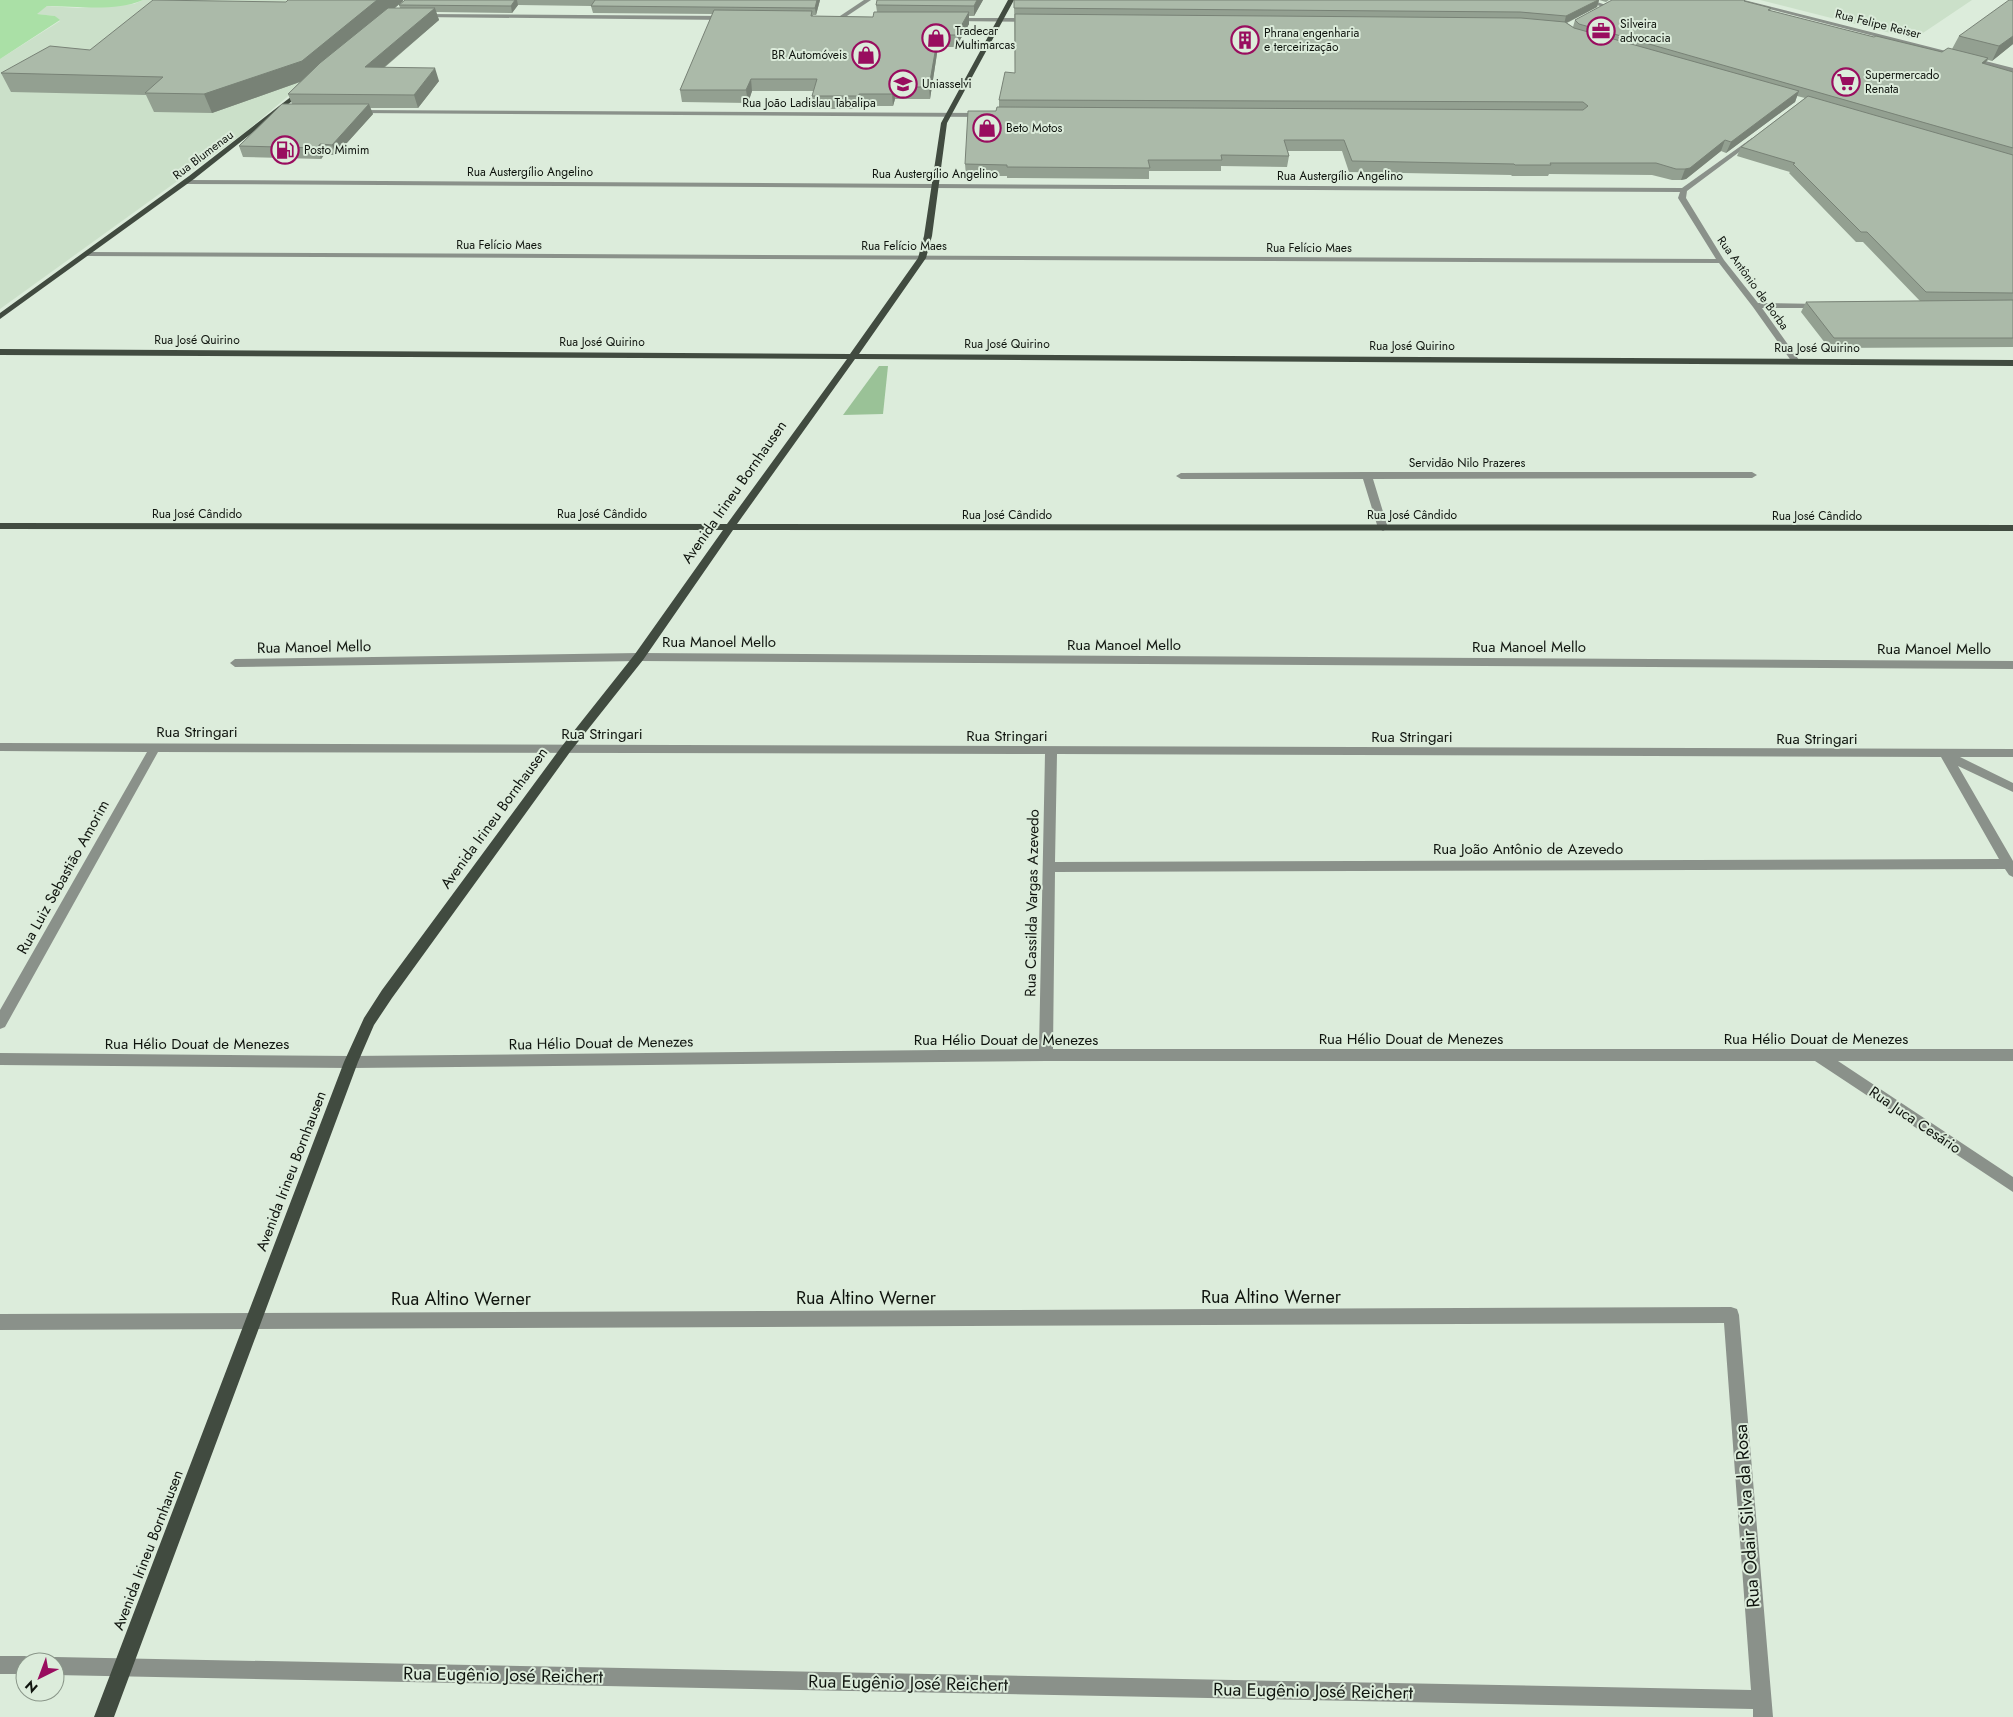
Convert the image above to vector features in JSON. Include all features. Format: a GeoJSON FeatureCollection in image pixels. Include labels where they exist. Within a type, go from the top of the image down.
{"type":"FeatureCollection","features":[{"type":"Feature","properties":{"kind":"main road","name":"Avenida Irineu Bornhausen"},"geometry":{"type":"LineString","coordinates":[[104,1717],[351,1062],[369,1022],[387,994],[566,749],[639,657],[730,527],[909,279],[922,258],[928,236],[941,134],[948,115],[1011,0]]}},
{"type":"Feature","properties":{"kind":"main road","name":"Rua Blumenau"},"geometry":{"type":"LineString","coordinates":[[0,317],[186,182],[307,86]]}},
{"type":"Feature","properties":{"kind":"main road","name":"Rua José Quirino"},"geometry":{"type":"LineString","coordinates":[[0,352],[1795,360],[2013,363]]}},
{"type":"Feature","properties":{"kind":"main road","name":"Rua José Cândido"},"geometry":{"type":"LineString","coordinates":[[0,526],[2013,528]]}},
{"type":"Feature","properties":{"kind":"street"},"geometry":{"type":"LineString","coordinates":[[839,19],[868,0]]}},
{"type":"Feature","properties":{"kind":"street"},"geometry":{"type":"LineString","coordinates":[[1585,0],[1609,4],[1599,10]]}},
{"type":"Feature","properties":{"kind":"street","name":"Rua Felipe Reiser"},"geometry":{"type":"LineString","coordinates":[[1737,0],[2013,70]]}},
{"type":"Feature","properties":{"kind":"street"},"geometry":{"type":"LineString","coordinates":[[411,16],[739,18]]}},
{"type":"Feature","properties":{"kind":"street"},"geometry":{"type":"LineString","coordinates":[[829,19],[848,19]]}},
{"type":"Feature","properties":{"kind":"street"},"geometry":{"type":"LineString","coordinates":[[942,20],[1039,20]]}},
{"type":"Feature","properties":{"kind":"street"},"geometry":{"type":"LineString","coordinates":[[277,111],[287,111]]}},
{"type":"Feature","properties":{"kind":"street","name":"Rua João Ladislau Tabalipa"},"geometry":{"type":"LineString","coordinates":[[346,112],[987,115]]}},
{"type":"Feature","properties":{"kind":"street"},"geometry":{"type":"LineString","coordinates":[[1684,190],[1755,138]]}},
{"type":"Feature","properties":{"kind":"street","name":"Rua Austergílio Angelino"},"geometry":{"type":"LineString","coordinates":[[186,182],[1684,190]]}},
{"type":"Feature","properties":{"kind":"street","name":"Rua Antônio de Borba"},"geometry":{"type":"LineString","coordinates":[[1684,190],[1682,198],[1721,261],[1756,305],[1795,360]]}},
{"type":"Feature","properties":{"kind":"street","name":"Rua Felício Maes"},"geometry":{"type":"LineString","coordinates":[[87,254],[1721,261]]}},
{"type":"Feature","properties":{"kind":"street"},"geometry":{"type":"LineString","coordinates":[[1756,305],[1825,306]]}},
{"type":"Feature","properties":{"kind":"street"},"geometry":{"type":"LineString","coordinates":[[1367,475],[1384,528]]}},
{"type":"Feature","properties":{"kind":"street","name":"Servidão Nilo Prazeres"},"geometry":{"type":"LineString","coordinates":[[1181,476],[1752,475]]}},
{"type":"Feature","properties":{"kind":"street","name":"Rua Manoel Mello"},"geometry":{"type":"LineString","coordinates":[[235,663],[639,657],[2013,665]]}},
{"type":"Feature","properties":{"kind":"street","name":"Rua Stringari"},"geometry":{"type":"LineString","coordinates":[[0,746],[2013,753]]}},
{"type":"Feature","properties":{"kind":"street","name":"Rua Luiz Sebastião Amorim"},"geometry":{"type":"LineString","coordinates":[[0,1022],[155,747]]}},
{"type":"Feature","properties":{"kind":"street","name":"Rua Cassilda Vargas Azevedo"},"geometry":{"type":"LineString","coordinates":[[1046,1055],[1051,751]]}},
{"type":"Feature","properties":{"kind":"street"},"geometry":{"type":"LineString","coordinates":[[1945,754],[2013,788]]}},
{"type":"Feature","properties":{"kind":"street"},"geometry":{"type":"LineString","coordinates":[[1945,754],[2011,868]]}},
{"type":"Feature","properties":{"kind":"street","name":"Rua João Antônio de Azevedo"},"geometry":{"type":"LineString","coordinates":[[1049,867],[2011,868]]}},
{"type":"Feature","properties":{"kind":"street","name":"Rua Hélio Douat de Menezes"},"geometry":{"type":"LineString","coordinates":[[0,1059],[351,1062],[1046,1055],[2013,1055]]}},
{"type":"Feature","properties":{"kind":"street","name":"Rua Juca Cesário"},"geometry":{"type":"LineString","coordinates":[[1817,1055],[2013,1185]]}},
{"type":"Feature","properties":{"kind":"street","name":"Rua Altino Werner"},"geometry":{"type":"LineString","coordinates":[[0,1322],[1731,1315]]}},
{"type":"Feature","properties":{"kind":"street","name":"Rua Odair Silva da Rosa"},"geometry":{"type":"LineString","coordinates":[[1731,1315],[1762,1708]]}},
{"type":"Feature","properties":{"kind":"street"},"geometry":{"type":"LineString","coordinates":[[0,1665],[15,1666]]}},
{"type":"Feature","properties":{"kind":"street","name":"Rua Eugênio José Reichert"},"geometry":{"type":"LineString","coordinates":[[65,1666],[1762,1708]]}},
{"type":"Feature","properties":{"kind":"shaded area"},"geometry":{"type":"Polygon","coordinates":[[[0,0],[143,0],[132,4],[108,7],[47,6],[37,14],[55,16],[60,20],[0,59],[0,0]]]}},
{"type":"Feature","properties":{"kind":"shaded area"},"geometry":{"type":"Polygon","coordinates":[[[143,0],[403,0],[244,133],[0,309],[0,59],[60,21],[55,16],[36,14],[47,6],[78,8],[134,4],[143,0]]]}},
{"type":"Feature","properties":{"kind":"shaded area"},"geometry":{"type":"Polygon","coordinates":[[[1760,0],[1972,0],[1914,39],[1760,0]]]}},
{"type":"Feature","properties":{"kind":"shaded area"},"geometry":{"type":"Polygon","coordinates":[[[879,366],[888,366],[883,414],[843,415],[879,366]]]}},
{"type":"Feature","properties":{"kind":"building"},"geometry":{"type":"Polygon","coordinates":[[[153,0],[286,2],[288,0],[377,0],[302,61],[204,94],[145,93],[163,77],[1,73],[50,46],[90,50],[153,0]]]}},
{"type":"Feature","properties":{"kind":"building"},"geometry":{"type":"Polygon","coordinates":[[[405,0],[515,0],[511,6],[399,5],[405,0]]]}},
{"type":"Feature","properties":{"kind":"building"},"geometry":{"type":"Polygon","coordinates":[[[595,0],[817,0],[815,8],[591,6],[595,0]]]}},
{"type":"Feature","properties":{"kind":"building"},"geometry":{"type":"Polygon","coordinates":[[[877,0],[977,0],[974,6],[876,5],[877,0]]]}},
{"type":"Feature","properties":{"kind":"building"},"geometry":{"type":"Polygon","coordinates":[[[1014,0],[1598,0],[1566,16],[1520,12],[1014,8],[1014,0]]]}},
{"type":"Feature","properties":{"kind":"building"},"geometry":{"type":"Polygon","coordinates":[[[1612,0],[1745,0],[1771,8],[1768,10],[1874,37],[1942,52],[1948,48],[1988,58],[1982,63],[2013,72],[2013,148],[1579,24],[1575,20],[1612,0]]]}},
{"type":"Feature","properties":{"kind":"building"},"geometry":{"type":"Polygon","coordinates":[[[2009,0],[2013,0],[2013,36],[1999,46],[1959,36],[2009,0]]]}},
{"type":"Feature","properties":{"kind":"building"},"geometry":{"type":"Polygon","coordinates":[[[388,8],[435,8],[365,67],[435,68],[414,95],[288,94],[320,63],[388,8]]]}},
{"type":"Feature","properties":{"kind":"building"},"geometry":{"type":"Polygon","coordinates":[[[714,10],[812,11],[811,16],[873,17],[874,12],[969,12],[956,35],[938,35],[929,87],[894,87],[892,94],[812,96],[817,79],[751,79],[746,90],[680,90],[714,10]]]}},
{"type":"Feature","properties":{"kind":"building"},"geometry":{"type":"Polygon","coordinates":[[[1015,14],[1521,18],[1565,22],[1574,28],[1799,91],[1731,142],[1725,140],[1690,168],[1685,169],[1676,169],[1656,163],[1550,163],[1551,165],[1515,165],[1352,161],[1344,140],[1284,140],[1289,156],[1221,155],[1222,160],[1148,160],[1150,168],[1007,167],[1007,165],[965,164],[968,111],[996,111],[997,107],[1583,110],[1588,106],[1583,102],[999,100],[1005,72],[1015,73],[1015,14]]]}},
{"type":"Feature","properties":{"kind":"building"},"geometry":{"type":"Polygon","coordinates":[[[1808,96],[2013,155],[2013,293],[1926,292],[1867,232],[1861,232],[1793,164],[1795,163],[1741,147],[1808,96]]]}},
{"type":"Feature","properties":{"kind":"building"},"geometry":{"type":"Polygon","coordinates":[[[282,104],[369,104],[332,145],[320,144],[317,148],[239,146],[282,104]]]}},
{"type":"Feature","properties":{"kind":"building"},"geometry":{"type":"Polygon","coordinates":[[[2013,300],[2013,338],[1834,338],[1806,302],[2013,300]]]}},
{"type":"Feature","properties":{"kind":"place","name":"Silveira advocacia"},"geometry":{"type":"Point","coordinates":[1601,31]}},
{"type":"Feature","properties":{"kind":"place","name":"Tradecar Multimarcas"},"geometry":{"type":"Point","coordinates":[936,38]}},
{"type":"Feature","properties":{"kind":"place","name":"Phrana engenharia e terceirização"},"geometry":{"type":"Point","coordinates":[1245,40]}},
{"type":"Feature","properties":{"kind":"place","name":"BR Automóveis"},"geometry":{"type":"Point","coordinates":[866,55]}},
{"type":"Feature","properties":{"kind":"place","name":"Supermercado Renata"},"geometry":{"type":"Point","coordinates":[1846,82]}},
{"type":"Feature","properties":{"kind":"place","name":"Uniasselvi"},"geometry":{"type":"Point","coordinates":[903,84]}},
{"type":"Feature","properties":{"kind":"place","name":"Beto Motos"},"geometry":{"type":"Point","coordinates":[987,128]}},
{"type":"Feature","properties":{"kind":"place","name":"Posto Mimim"},"geometry":{"type":"Point","coordinates":[285,150]}}]}
